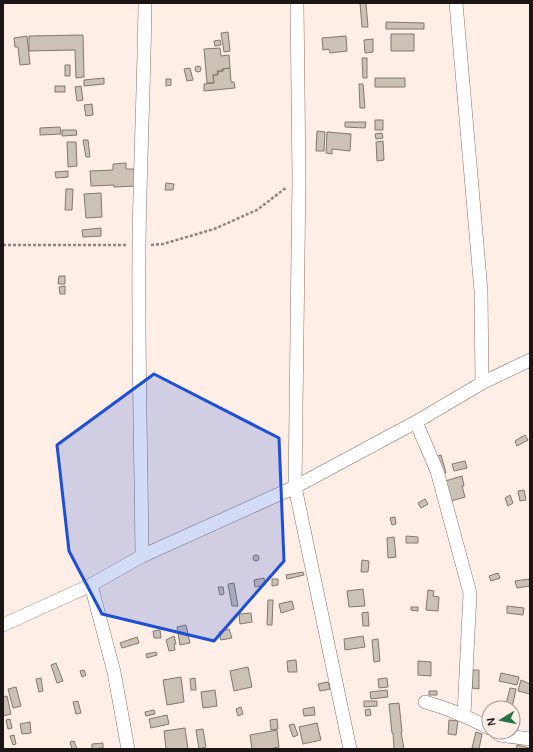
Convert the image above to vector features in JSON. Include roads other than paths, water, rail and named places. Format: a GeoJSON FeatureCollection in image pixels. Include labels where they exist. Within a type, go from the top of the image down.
{"type":"FeatureCollection","features":[{"type":"Feature","properties":{"kind":"street"},"geometry":{"type":"LineString","coordinates":[[142,556],[139,245],[145,3]]}},
{"type":"Feature","properties":{"kind":"street"},"geometry":{"type":"LineString","coordinates":[[297,3],[298,178],[295,487],[350,749]]}},
{"type":"Feature","properties":{"kind":"street"},"geometry":{"type":"LineString","coordinates":[[456,3],[481,291],[482,383]]}},
{"type":"Feature","properties":{"kind":"street"},"geometry":{"type":"LineString","coordinates":[[3,625],[91,586],[142,556],[295,487],[416,422],[482,383],[530,360]]}},
{"type":"Feature","properties":{"kind":"street"},"geometry":{"type":"LineString","coordinates":[[416,422],[437,471],[470,593],[464,715]]}},
{"type":"Feature","properties":{"kind":"street"},"geometry":{"type":"LineString","coordinates":[[91,586],[114,672],[128,749]]}},
{"type":"Feature","properties":{"kind":"street"},"geometry":{"type":"LineString","coordinates":[[425,702],[446,707],[481,724]]}}]}
